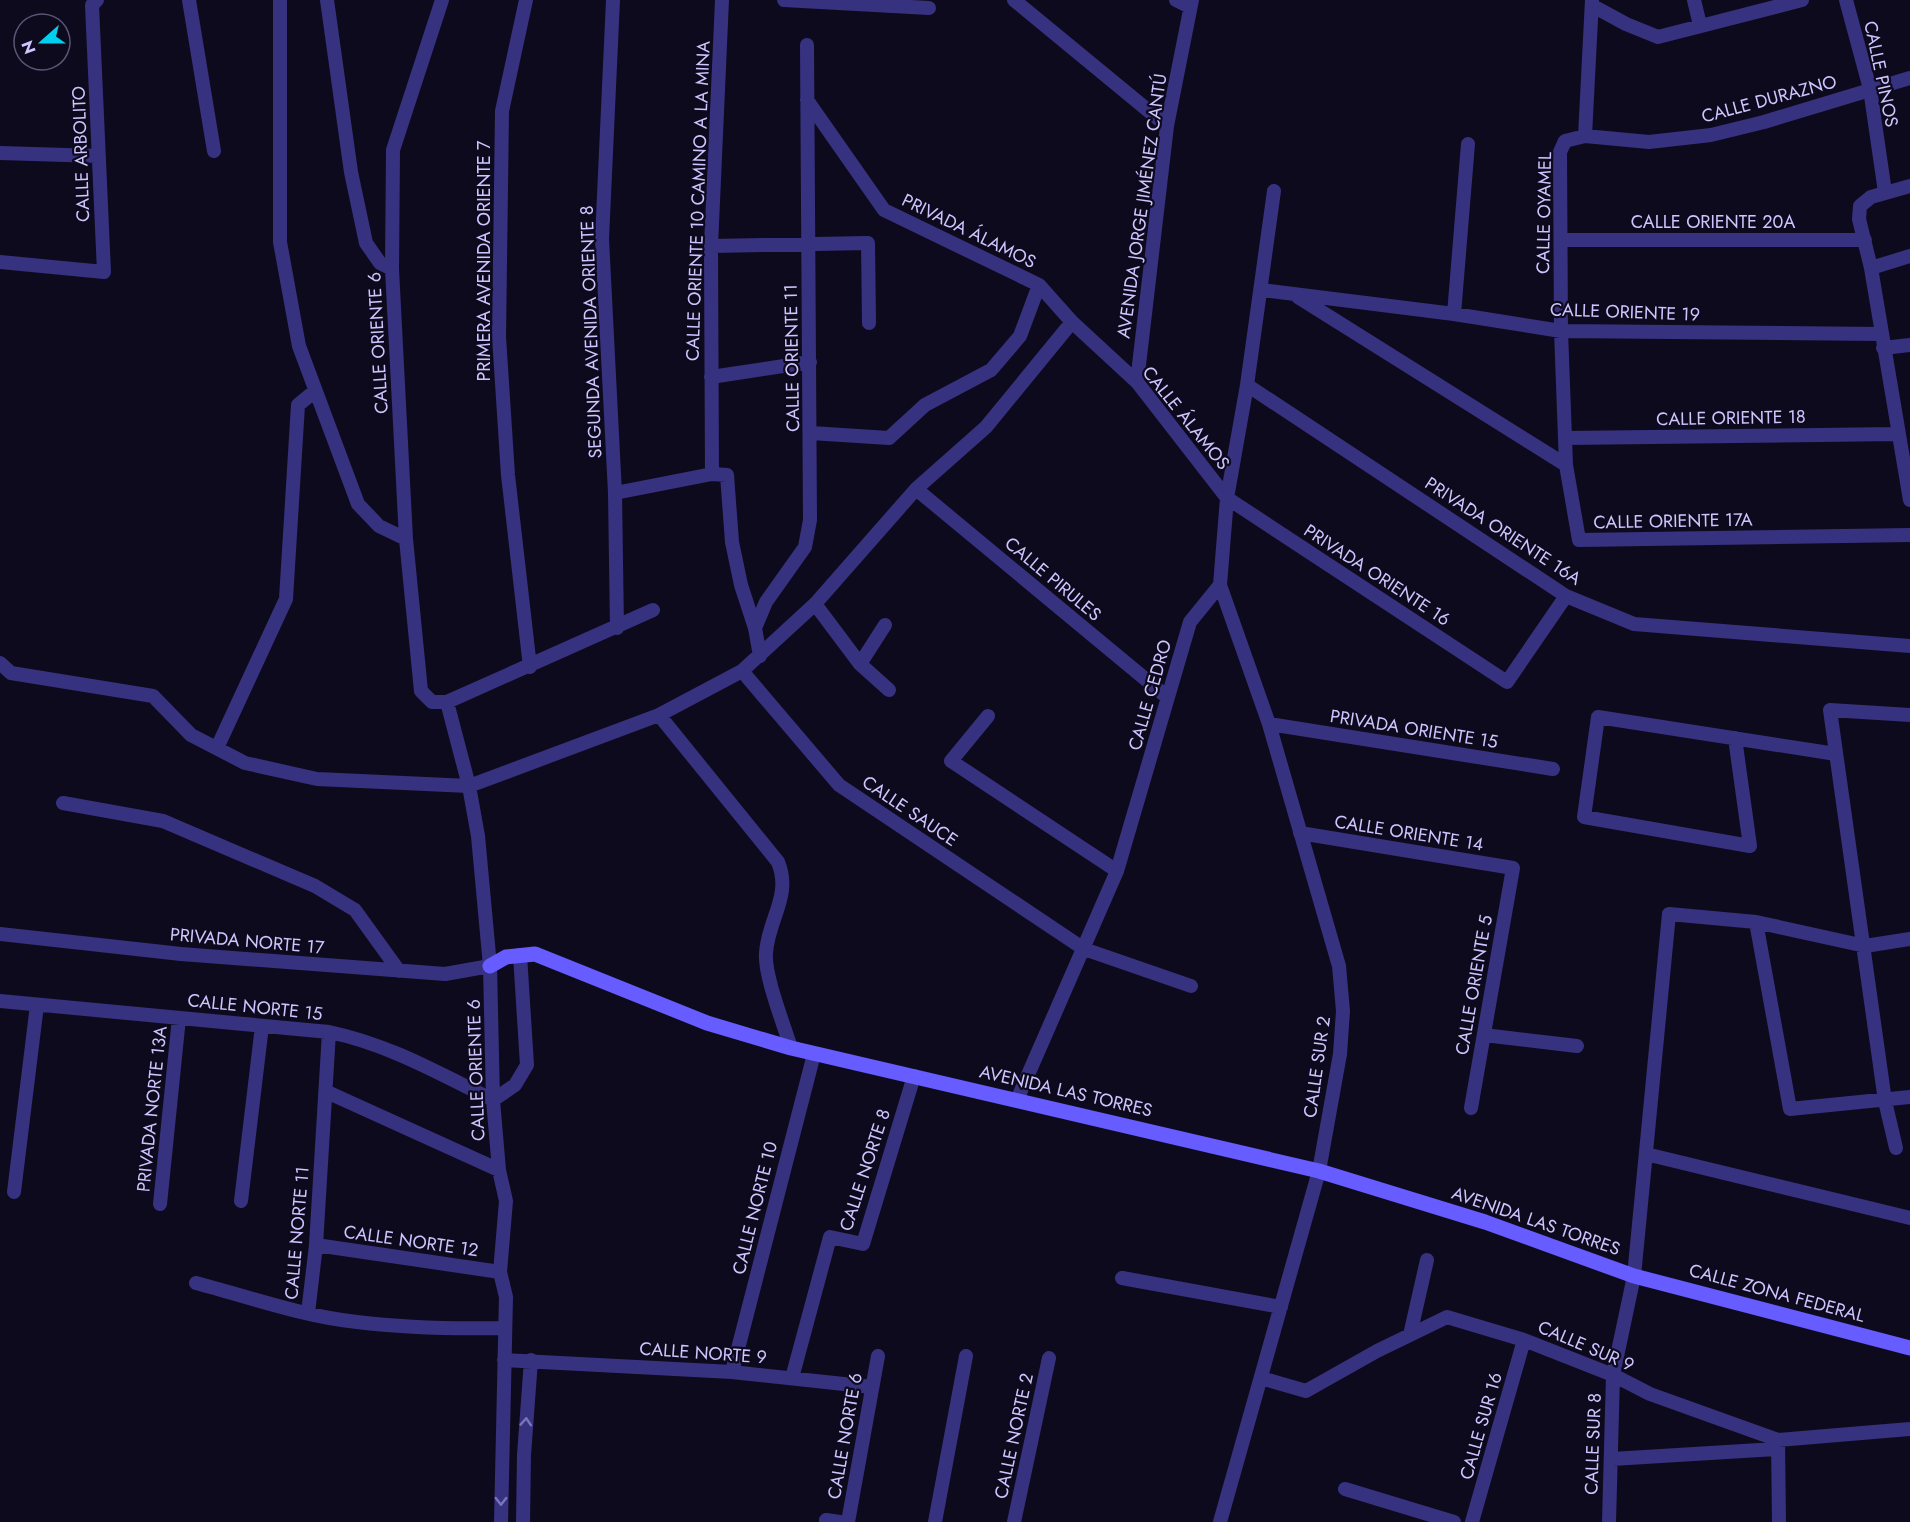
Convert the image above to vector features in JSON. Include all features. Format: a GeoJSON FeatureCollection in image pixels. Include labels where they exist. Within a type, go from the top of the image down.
{"type":"FeatureCollection","features":[{"type":"Feature","properties":{"kind":"main road","name":"AVENIDA LAS TORRES"},"geometry":{"type":"LineString","coordinates":[[490,966],[506,957],[535,954],[708,1023],[791,1048],[1319,1171],[1485,1222],[1634,1276]]}},
{"type":"Feature","properties":{"kind":"main road","name":"CALLE ZONA FEDERAL"},"geometry":{"type":"LineString","coordinates":[[1634,1276],[1910,1348]]}},
{"type":"Feature","properties":{"kind":"street","name":"CALLE ARBOLITO"},"geometry":{"type":"LineString","coordinates":[[0,262],[104,272],[92,5],[97,0]]}},
{"type":"Feature","properties":{"kind":"street"},"geometry":{"type":"LineString","coordinates":[[189,0],[214,151]]}},
{"type":"Feature","properties":{"kind":"street"},"geometry":{"type":"LineString","coordinates":[[280,0],[280,242],[299,346],[358,504],[379,526],[406,539]]}},
{"type":"Feature","properties":{"kind":"street"},"geometry":{"type":"LineString","coordinates":[[327,0],[351,171],[366,243],[380,263],[392,269]]}},
{"type":"Feature","properties":{"kind":"street","name":"CALLE ORIENTE 6"},"geometry":{"type":"LineString","coordinates":[[442,0],[393,150],[392,269],[406,539],[421,692],[432,702],[447,702],[469,786],[478,836],[490,966],[493,1100],[499,1170],[506,1201],[500,1272],[506,1297],[501,1522]]}},
{"type":"Feature","properties":{"kind":"street","name":"PRIMERA AVENIDA ORIENTE 7"},"geometry":{"type":"LineString","coordinates":[[526,0],[502,111],[499,337],[508,475],[530,667]]}},
{"type":"Feature","properties":{"kind":"street","name":"SEGUNDA AVENIDA ORIENTE 8"},"geometry":{"type":"LineString","coordinates":[[613,0],[602,239],[615,492],[617,628]]}},
{"type":"Feature","properties":{"kind":"street","name":"CALLE ORIENTE 10 CAMINO A LA MINA"},"geometry":{"type":"LineString","coordinates":[[712,474],[711,246],[722,0]]}},
{"type":"Feature","properties":{"kind":"street"},"geometry":{"type":"LineString","coordinates":[[784,0],[929,8]]}},
{"type":"Feature","properties":{"kind":"street"},"geometry":{"type":"LineString","coordinates":[[1014,0],[1167,126]]}},
{"type":"Feature","properties":{"kind":"street"},"geometry":{"type":"LineString","coordinates":[[1176,0],[1191,4]]}},
{"type":"Feature","properties":{"kind":"street"},"geometry":{"type":"LineString","coordinates":[[1694,0],[1700,25]]}},
{"type":"Feature","properties":{"kind":"street"},"geometry":{"type":"LineString","coordinates":[[1585,135],[1593,3],[1626,24],[1658,37],[1802,0]]}},
{"type":"Feature","properties":{"kind":"street","name":"CALLE PINOS"},"geometry":{"type":"LineString","coordinates":[[1845,0],[1870,89],[1885,192]]}},
{"type":"Feature","properties":{"kind":"street","name":"AVENIDA JORGE JIMÉNEZ CANTÚ"},"geometry":{"type":"LineString","coordinates":[[1137,382],[1167,126],[1191,4]]}},
{"type":"Feature","properties":{"kind":"street","name":"CALLE ORIENTE 11"},"geometry":{"type":"LineString","coordinates":[[755,628],[766,602],[805,547],[810,520],[807,45]]}},
{"type":"Feature","properties":{"kind":"street","name":"CALLE DURAZNO"},"geometry":{"type":"LineString","coordinates":[[1565,141],[1585,135],[1649,142],[1711,135],[1764,122],[1910,78]]}},
{"type":"Feature","properties":{"kind":"street","name":"PRIVADA ÁLAMOS"},"geometry":{"type":"LineString","coordinates":[[807,100],[884,210],[1039,285]]}},
{"type":"Feature","properties":{"kind":"street","name":"CALLE OYAMEL"},"geometry":{"type":"LineString","coordinates":[[1565,141],[1560,152],[1561,331],[1566,465]]}},
{"type":"Feature","properties":{"kind":"street"},"geometry":{"type":"LineString","coordinates":[[1454,314],[1468,144]]}},
{"type":"Feature","properties":{"kind":"street"},"geometry":{"type":"LineString","coordinates":[[0,153],[99,156]]}},
{"type":"Feature","properties":{"kind":"street"},"geometry":{"type":"LineString","coordinates":[[1910,186],[1871,197],[1860,206],[1859,219],[1871,268],[1898,434],[1906,451],[1910,500]]}},
{"type":"Feature","properties":{"kind":"street"},"geometry":{"type":"LineString","coordinates":[[1220,585],[1227,498],[1262,290],[1274,191]]}},
{"type":"Feature","properties":{"kind":"street","name":"CALLE ORIENTE 20A"},"geometry":{"type":"LineString","coordinates":[[1561,240],[1865,240]]}},
{"type":"Feature","properties":{"kind":"street"},"geometry":{"type":"LineString","coordinates":[[711,246],[868,243],[869,323]]}},
{"type":"Feature","properties":{"kind":"street"},"geometry":{"type":"LineString","coordinates":[[1871,268],[1910,256]]}},
{"type":"Feature","properties":{"kind":"street"},"geometry":{"type":"LineString","coordinates":[[811,433],[890,438],[925,405],[991,370],[1020,336],[1039,285]]}},
{"type":"Feature","properties":{"kind":"street","name":"CALLE ÁLAMOS"},"geometry":{"type":"LineString","coordinates":[[1039,285],[1072,322],[1137,382],[1227,498]]}},
{"type":"Feature","properties":{"kind":"street","name":"CALLE ORIENTE 19"},"geometry":{"type":"LineString","coordinates":[[1262,290],[1454,314],[1561,331],[1882,341],[1910,345]]}},
{"type":"Feature","properties":{"kind":"street"},"geometry":{"type":"LineString","coordinates":[[1296,295],[1566,465]]}},
{"type":"Feature","properties":{"kind":"street"},"geometry":{"type":"LineString","coordinates":[[0,663],[10,672],[153,696],[191,735],[245,763],[316,779],[469,786],[659,714],[742,671],[815,604],[916,489],[986,427],[1072,322]]}},
{"type":"Feature","properties":{"kind":"street"},"geometry":{"type":"LineString","coordinates":[[711,377],[810,362]]}},
{"type":"Feature","properties":{"kind":"street","name":"PRIVADA ORIENTE 16A"},"geometry":{"type":"LineString","coordinates":[[1247,385],[1566,596],[1634,624],[1910,646]]}},
{"type":"Feature","properties":{"kind":"street"},"geometry":{"type":"LineString","coordinates":[[217,748],[286,599],[298,405],[315,391]]}},
{"type":"Feature","properties":{"kind":"street","name":"CALLE ORIENTE 18"},"geometry":{"type":"LineString","coordinates":[[1564,438],[1898,434]]}},
{"type":"Feature","properties":{"kind":"street","name":"CALLE ORIENTE 17A"},"geometry":{"type":"LineString","coordinates":[[1566,465],[1579,540],[1910,535]]}},
{"type":"Feature","properties":{"kind":"street"},"geometry":{"type":"LineString","coordinates":[[615,492],[712,474],[727,475],[730,481],[732,542],[741,585],[755,628],[760,656]]}},
{"type":"Feature","properties":{"kind":"street","name":"CALLE PIRULES"},"geometry":{"type":"LineString","coordinates":[[916,489],[1167,697]]}},
{"type":"Feature","properties":{"kind":"street","name":"PRIVADA ORIENTE 16"},"geometry":{"type":"LineString","coordinates":[[1227,498],[1507,682],[1566,596]]}},
{"type":"Feature","properties":{"kind":"street","name":"CALLE CEDRO"},"geometry":{"type":"LineString","coordinates":[[1017,1100],[1117,871],[1190,622],[1220,585]]}},
{"type":"Feature","properties":{"kind":"street","name":"CALLE SUR 2"},"geometry":{"type":"LineString","coordinates":[[1220,585],[1269,724],[1339,966],[1343,1011],[1340,1054],[1319,1171],[1220,1522]]}},
{"type":"Feature","properties":{"kind":"street"},"geometry":{"type":"LineString","coordinates":[[815,604],[860,664],[889,690]]}},
{"type":"Feature","properties":{"kind":"street"},"geometry":{"type":"LineString","coordinates":[[447,702],[530,667],[653,610]]}},
{"type":"Feature","properties":{"kind":"street"},"geometry":{"type":"LineString","coordinates":[[860,664],[885,625]]}},
{"type":"Feature","properties":{"kind":"street","name":"CALLE SAUCE"},"geometry":{"type":"LineString","coordinates":[[742,671],[839,785],[1084,949],[1191,986]]}},
{"type":"Feature","properties":{"kind":"street"},"geometry":{"type":"LineString","coordinates":[[1896,1148],[1885,1101],[1830,710],[1910,715]]}},
{"type":"Feature","properties":{"kind":"street"},"geometry":{"type":"LineString","coordinates":[[659,714],[778,862],[784,877],[782,897],[773,916],[765,954],[791,1048]]}},
{"type":"Feature","properties":{"kind":"street"},"geometry":{"type":"LineString","coordinates":[[988,717],[951,761],[1117,871]]}},
{"type":"Feature","properties":{"kind":"street"},"geometry":{"type":"LineString","coordinates":[[1735,738],[1750,846],[1584,817],[1598,717],[1735,738],[1836,754]]}},
{"type":"Feature","properties":{"kind":"street","name":"PRIVADA ORIENTE 15"},"geometry":{"type":"LineString","coordinates":[[1269,724],[1553,769]]}},
{"type":"Feature","properties":{"kind":"street"},"geometry":{"type":"LineString","coordinates":[[63,803],[163,821],[315,886],[355,910],[399,971]]}},
{"type":"Feature","properties":{"kind":"street","name":"CALLE ORIENTE 14"},"geometry":{"type":"LineString","coordinates":[[1300,833],[1513,868]]}},
{"type":"Feature","properties":{"kind":"street","name":"CALLE ORIENTE 5"},"geometry":{"type":"LineString","coordinates":[[1471,1108],[1513,868]]}},
{"type":"Feature","properties":{"kind":"street","name":"CALLE SUR 8"},"geometry":{"type":"LineString","coordinates":[[1609,1522],[1613,1375],[1634,1276],[1669,914],[1755,922]]}},
{"type":"Feature","properties":{"kind":"street"},"geometry":{"type":"LineString","coordinates":[[1910,939],[1865,946],[1755,922],[1790,1110],[1910,1097]]}},
{"type":"Feature","properties":{"kind":"street","name":"PRIVADA NORTE 17"},"geometry":{"type":"LineString","coordinates":[[0,934],[181,954],[399,971],[445,974],[490,966]]}},
{"type":"Feature","properties":{"kind":"street"},"geometry":{"type":"LineString","coordinates":[[493,1100],[515,1085],[527,1065],[520,955]]}},
{"type":"Feature","properties":{"kind":"street","name":"CALLE NORTE 15"},"geometry":{"type":"LineString","coordinates":[[0,1001],[329,1032],[360,1038],[493,1100]]}},
{"type":"Feature","properties":{"kind":"street"},"geometry":{"type":"LineString","coordinates":[[14,1192],[37,1005]]}},
{"type":"Feature","properties":{"kind":"street","name":"PRIVADA NORTE 13A"},"geometry":{"type":"LineString","coordinates":[[160,1204],[179,1018]]}},
{"type":"Feature","properties":{"kind":"street"},"geometry":{"type":"LineString","coordinates":[[241,1201],[262,1026]]}},
{"type":"Feature","properties":{"kind":"street","name":"CALLE NORTE 11"},"geometry":{"type":"LineString","coordinates":[[329,1032],[316,1245],[308,1313],[355,1322],[440,1329],[504,1328]]}},
{"type":"Feature","properties":{"kind":"street"},"geometry":{"type":"LineString","coordinates":[[1484,1035],[1577,1046]]}},
{"type":"Feature","properties":{"kind":"street","name":"CALLE NORTE 10"},"geometry":{"type":"LineString","coordinates":[[732,1372],[814,1054]]}},
{"type":"Feature","properties":{"kind":"street","name":"CALLE NORTE 8"},"geometry":{"type":"LineString","coordinates":[[792,1378],[830,1237],[863,1244],[914,1076]]}},
{"type":"Feature","properties":{"kind":"street"},"geometry":{"type":"LineString","coordinates":[[327,1092],[499,1170]]}},
{"type":"Feature","properties":{"kind":"street"},"geometry":{"type":"LineString","coordinates":[[1646,1154],[1910,1218]]}},
{"type":"Feature","properties":{"kind":"street","name":"CALLE NORTE 12"},"geometry":{"type":"LineString","coordinates":[[316,1245],[500,1272]]}},
{"type":"Feature","properties":{"kind":"street"},"geometry":{"type":"LineString","coordinates":[[1410,1335],[1426,1260]]}},
{"type":"Feature","properties":{"kind":"street"},"geometry":{"type":"LineString","coordinates":[[1122,1278],[1281,1307]]}},
{"type":"Feature","properties":{"kind":"street"},"geometry":{"type":"LineString","coordinates":[[196,1283],[308,1313]]}},
{"type":"Feature","properties":{"kind":"street","name":"CALLE SUR 9"},"geometry":{"type":"LineString","coordinates":[[1261,1378],[1306,1391],[1447,1317],[1524,1340],[1613,1375],[1650,1394],[1777,1444],[1910,1429]]}},
{"type":"Feature","properties":{"kind":"street","name":"CALLE SUR 16"},"geometry":{"type":"LineString","coordinates":[[1472,1522],[1524,1340]]}},
{"type":"Feature","properties":{"kind":"street","name":"CALLE NORTE 6"},"geometry":{"type":"LineString","coordinates":[[848,1522],[878,1356]]}},
{"type":"Feature","properties":{"kind":"street"},"geometry":{"type":"LineString","coordinates":[[935,1522],[966,1356]]}},
{"type":"Feature","properties":{"kind":"street","name":"CALLE NORTE 2"},"geometry":{"type":"LineString","coordinates":[[1014,1522],[1049,1358]]}},
{"type":"Feature","properties":{"kind":"street","name":"CALLE NORTE 9"},"geometry":{"type":"LineString","coordinates":[[504,1360],[732,1372],[872,1387]]}},
{"type":"Feature","properties":{"kind":"street"},"geometry":{"type":"LineString","coordinates":[[523,1522],[524,1455],[531,1360]]}},
{"type":"Feature","properties":{"kind":"street"},"geometry":{"type":"LineString","coordinates":[[502,1438],[510,1438],[524,1455]]}},
{"type":"Feature","properties":{"kind":"street"},"geometry":{"type":"LineString","coordinates":[[1612,1459],[1777,1444],[1779,1522]]}},
{"type":"Feature","properties":{"kind":"street"},"geometry":{"type":"LineString","coordinates":[[1346,1489],[1454,1522]]}},
{"type":"Feature","properties":{"kind":"street"},"geometry":{"type":"LineString","coordinates":[[826,1520],[840,1522]]}}]}
